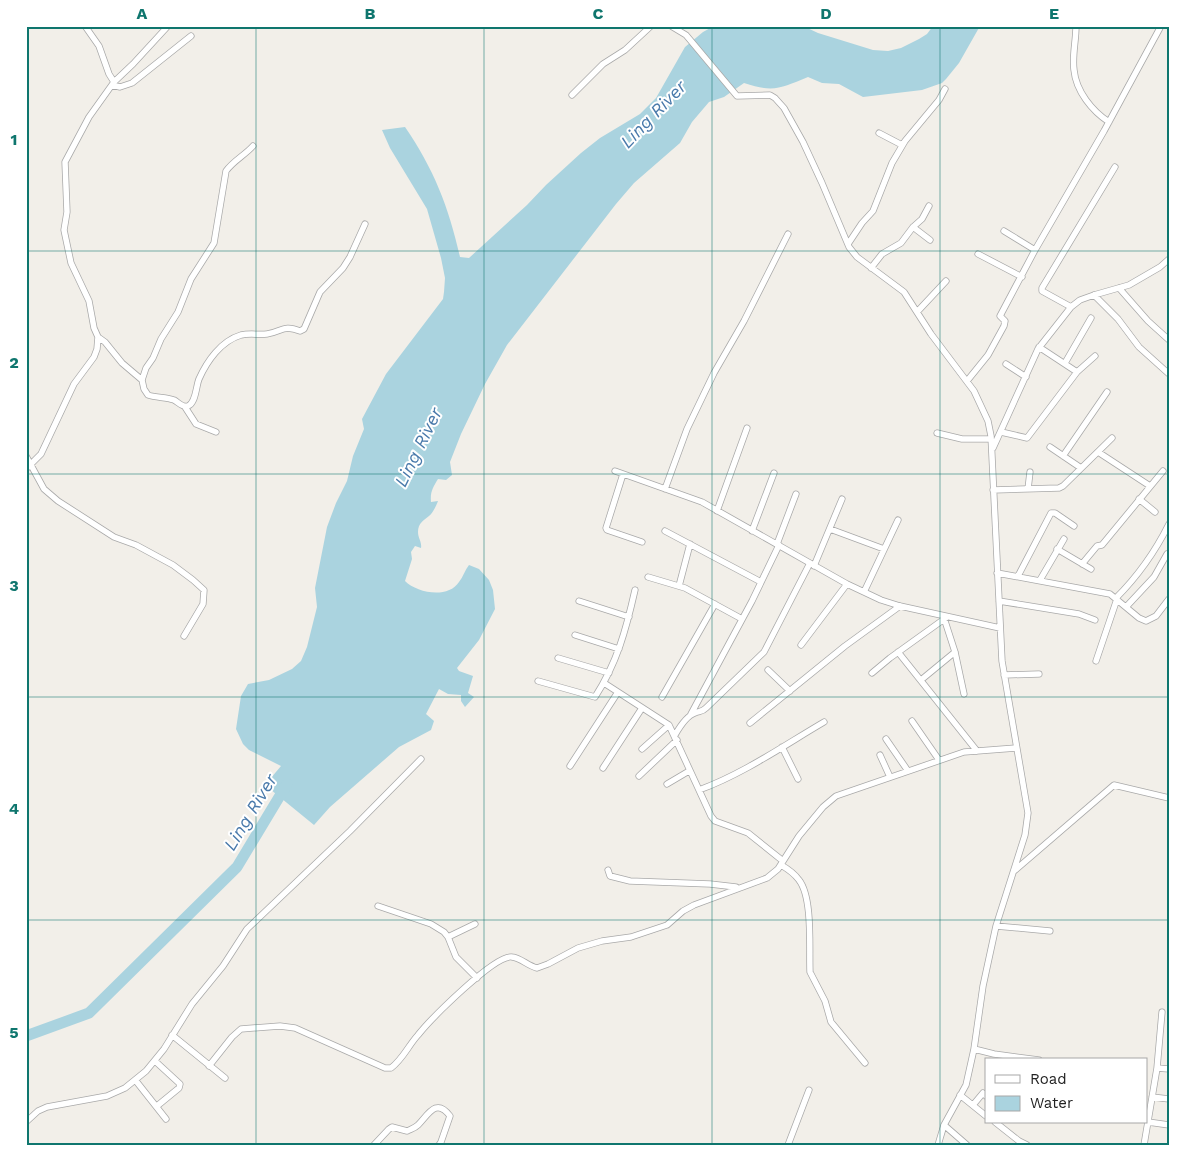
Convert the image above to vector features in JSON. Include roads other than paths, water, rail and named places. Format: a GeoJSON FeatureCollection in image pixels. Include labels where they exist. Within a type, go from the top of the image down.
{"type":"FeatureCollection","features":[{"type":"Feature","properties":{"kind":"street"},"geometry":{"type":"LineString","coordinates":[[86,26],[99,46],[113,84],[120,87],[132,84],[191,36]]}},
{"type":"Feature","properties":{"kind":"street"},"geometry":{"type":"LineString","coordinates":[[142,380],[122,363],[98,337],[94,328],[89,301],[71,263],[64,230],[66,162],[90,117],[113,84],[168,26]]}},
{"type":"Feature","properties":{"kind":"street"},"geometry":{"type":"LineString","coordinates":[[572,95],[603,64],[625,50],[651,26]]}},
{"type":"Feature","properties":{"kind":"street"},"geometry":{"type":"LineString","coordinates":[[671,26],[686,35],[737,96],[770,95],[784,108],[822,183],[848,244],[857,257],[904,292],[967,381],[988,421],[992,450],[997,572],[1004,675],[1028,813],[1025,835],[996,926],[983,986],[974,1049],[966,1085],[944,1125],[938,1145]]}},
{"type":"Feature","properties":{"kind":"street"},"geometry":{"type":"LineString","coordinates":[[1076,26],[1074,72],[1078,86],[1093,110],[1109,122]]}},
{"type":"Feature","properties":{"kind":"street"},"geometry":{"type":"LineString","coordinates":[[967,381],[988,355],[1004,326],[1005,321],[1000,316],[1161,26]]}},
{"type":"Feature","properties":{"kind":"street"},"geometry":{"type":"LineString","coordinates":[[848,244],[862,223],[873,212],[892,163],[902,145],[939,100],[945,89]]}},
{"type":"Feature","properties":{"kind":"street"},"geometry":{"type":"LineString","coordinates":[[879,133],[902,145]]}},
{"type":"Feature","properties":{"kind":"street"},"geometry":{"type":"LineString","coordinates":[[216,432],[196,424],[185,407],[175,400],[148,395],[142,380],[147,365],[153,358],[161,339],[178,312],[192,279],[214,243],[226,171],[253,146]]}},
{"type":"Feature","properties":{"kind":"street"},"geometry":{"type":"LineString","coordinates":[[1071,307],[1042,291],[1042,288],[1115,167]]}},
{"type":"Feature","properties":{"kind":"street"},"geometry":{"type":"LineString","coordinates":[[871,268],[882,254],[901,243],[912,227],[922,218],[929,206]]}},
{"type":"Feature","properties":{"kind":"street"},"geometry":{"type":"LineString","coordinates":[[185,407],[192,402],[205,367],[225,344],[239,336],[252,333],[269,334],[275,333],[282,328],[291,327],[300,331],[304,329],[320,292],[343,268],[366,224]]}},
{"type":"Feature","properties":{"kind":"street"},"geometry":{"type":"LineString","coordinates":[[912,227],[930,240]]}},
{"type":"Feature","properties":{"kind":"street"},"geometry":{"type":"LineString","coordinates":[[1004,231],[1035,250]]}},
{"type":"Feature","properties":{"kind":"street"},"geometry":{"type":"LineString","coordinates":[[665,489],[686,429],[788,234]]}},
{"type":"Feature","properties":{"kind":"street"},"geometry":{"type":"LineString","coordinates":[[978,254],[1022,277]]}},
{"type":"Feature","properties":{"kind":"street"},"geometry":{"type":"LineString","coordinates":[[992,450],[1039,347],[1071,307],[1080,300],[1140,280],[1169,259]]}},
{"type":"Feature","properties":{"kind":"street"},"geometry":{"type":"LineString","coordinates":[[917,312],[946,281]]}},
{"type":"Feature","properties":{"kind":"street"},"geometry":{"type":"LineString","coordinates":[[1119,288],[1148,321],[1169,340]]}},
{"type":"Feature","properties":{"kind":"street"},"geometry":{"type":"LineString","coordinates":[[1094,295],[1118,319],[1139,347],[1169,374]]}},
{"type":"Feature","properties":{"kind":"street"},"geometry":{"type":"LineString","coordinates":[[1065,363],[1091,318]]}},
{"type":"Feature","properties":{"kind":"street"},"geometry":{"type":"LineString","coordinates":[[26,469],[32,465],[46,447],[74,384],[96,353],[98,337]]}},
{"type":"Feature","properties":{"kind":"street"},"geometry":{"type":"LineString","coordinates":[[1039,347],[1077,372]]}},
{"type":"Feature","properties":{"kind":"street"},"geometry":{"type":"LineString","coordinates":[[1001,432],[1027,438],[1077,372],[1095,356]]}},
{"type":"Feature","properties":{"kind":"street"},"geometry":{"type":"LineString","coordinates":[[1006,364],[1026,377]]}},
{"type":"Feature","properties":{"kind":"street"},"geometry":{"type":"LineString","coordinates":[[1063,456],[1107,392]]}},
{"type":"Feature","properties":{"kind":"street"},"geometry":{"type":"LineString","coordinates":[[716,511],[747,428]]}},
{"type":"Feature","properties":{"kind":"street"},"geometry":{"type":"LineString","coordinates":[[937,433],[962,439],[991,439]]}},
{"type":"Feature","properties":{"kind":"street"},"geometry":{"type":"LineString","coordinates":[[993,490],[1058,488],[1112,438]]}},
{"type":"Feature","properties":{"kind":"street"},"geometry":{"type":"LineString","coordinates":[[1050,447],[1081,468]]}},
{"type":"Feature","properties":{"kind":"street"},"geometry":{"type":"LineString","coordinates":[[1098,452],[1150,486]]}},
{"type":"Feature","properties":{"kind":"street"},"geometry":{"type":"LineString","coordinates":[[26,456],[44,489],[58,501],[114,537],[136,545],[173,565],[204,590],[203,604],[184,636]]}},
{"type":"Feature","properties":{"kind":"street"},"geometry":{"type":"LineString","coordinates":[[615,471],[702,502],[864,592],[900,606],[1000,628]]}},
{"type":"Feature","properties":{"kind":"street"},"geometry":{"type":"LineString","coordinates":[[1082,564],[1097,546],[1102,545],[1163,471]]}},
{"type":"Feature","properties":{"kind":"street"},"geometry":{"type":"LineString","coordinates":[[1028,489],[1030,472]]}},
{"type":"Feature","properties":{"kind":"street"},"geometry":{"type":"LineString","coordinates":[[752,531],[774,473]]}},
{"type":"Feature","properties":{"kind":"street"},"geometry":{"type":"LineString","coordinates":[[623,474],[606,528],[607,530],[642,542]]}},
{"type":"Feature","properties":{"kind":"street"},"geometry":{"type":"LineString","coordinates":[[640,776],[676,738],[691,716],[761,582],[778,545],[796,494]]}},
{"type":"Feature","properties":{"kind":"street"},"geometry":{"type":"LineString","coordinates":[[691,716],[706,708],[764,652],[830,529],[842,499]]}},
{"type":"Feature","properties":{"kind":"street"},"geometry":{"type":"LineString","coordinates":[[1139,499],[1155,512]]}},
{"type":"Feature","properties":{"kind":"street"},"geometry":{"type":"LineString","coordinates":[[1018,576],[1051,513],[1055,513],[1074,526]]}},
{"type":"Feature","properties":{"kind":"street"},"geometry":{"type":"LineString","coordinates":[[864,592],[898,520]]}},
{"type":"Feature","properties":{"kind":"street"},"geometry":{"type":"LineString","coordinates":[[1096,661],[1116,598],[1140,571],[1159,544],[1169,524]]}},
{"type":"Feature","properties":{"kind":"street"},"geometry":{"type":"LineString","coordinates":[[830,529],[884,549]]}},
{"type":"Feature","properties":{"kind":"street"},"geometry":{"type":"LineString","coordinates":[[665,532],[761,582]]}},
{"type":"Feature","properties":{"kind":"street"},"geometry":{"type":"LineString","coordinates":[[1040,580],[1064,539]]}},
{"type":"Feature","properties":{"kind":"street"},"geometry":{"type":"LineString","coordinates":[[679,586],[690,544]]}},
{"type":"Feature","properties":{"kind":"street"},"geometry":{"type":"LineString","coordinates":[[1058,549],[1091,569]]}},
{"type":"Feature","properties":{"kind":"street"},"geometry":{"type":"LineString","coordinates":[[1126,607],[1154,578],[1167,554]]}},
{"type":"Feature","properties":{"kind":"street"},"geometry":{"type":"LineString","coordinates":[[997,572],[1110,594],[1139,618],[1148,620],[1156,616],[1169,599]]}},
{"type":"Feature","properties":{"kind":"street"},"geometry":{"type":"LineString","coordinates":[[648,576],[679,586],[742,618]]}},
{"type":"Feature","properties":{"kind":"street"},"geometry":{"type":"LineString","coordinates":[[801,645],[847,584]]}},
{"type":"Feature","properties":{"kind":"street"},"geometry":{"type":"LineString","coordinates":[[538,681],[595,697],[609,674],[619,649],[635,590]]}},
{"type":"Feature","properties":{"kind":"street"},"geometry":{"type":"LineString","coordinates":[[579,601],[629,616]]}},
{"type":"Feature","properties":{"kind":"street"},"geometry":{"type":"LineString","coordinates":[[999,601],[1079,614],[1095,620]]}},
{"type":"Feature","properties":{"kind":"street"},"geometry":{"type":"LineString","coordinates":[[662,697],[715,604]]}},
{"type":"Feature","properties":{"kind":"street"},"geometry":{"type":"LineString","coordinates":[[750,722],[845,646],[900,606]]}},
{"type":"Feature","properties":{"kind":"street"},"geometry":{"type":"LineString","coordinates":[[872,673],[946,617]]}},
{"type":"Feature","properties":{"kind":"street"},"geometry":{"type":"LineString","coordinates":[[946,617],[964,694]]}},
{"type":"Feature","properties":{"kind":"street"},"geometry":{"type":"LineString","coordinates":[[575,635],[619,649]]}},
{"type":"Feature","properties":{"kind":"street"},"geometry":{"type":"LineString","coordinates":[[898,652],[977,751]]}},
{"type":"Feature","properties":{"kind":"street"},"geometry":{"type":"LineString","coordinates":[[921,680],[955,652]]}},
{"type":"Feature","properties":{"kind":"street"},"geometry":{"type":"LineString","coordinates":[[558,658],[609,674]]}},
{"type":"Feature","properties":{"kind":"street"},"geometry":{"type":"LineString","coordinates":[[768,670],[790,691]]}},
{"type":"Feature","properties":{"kind":"street"},"geometry":{"type":"LineString","coordinates":[[1004,675],[1039,674]]}},
{"type":"Feature","properties":{"kind":"street"},"geometry":{"type":"LineString","coordinates":[[604,683],[669,725],[715,821],[748,833],[799,880],[807,898],[810,972],[812,980],[825,1001],[831,1022],[865,1063]]}},
{"type":"Feature","properties":{"kind":"street"},"geometry":{"type":"LineString","coordinates":[[570,766],[618,692]]}},
{"type":"Feature","properties":{"kind":"street"},"geometry":{"type":"LineString","coordinates":[[603,768],[642,708]]}},
{"type":"Feature","properties":{"kind":"street"},"geometry":{"type":"LineString","coordinates":[[912,721],[939,760]]}},
{"type":"Feature","properties":{"kind":"street"},"geometry":{"type":"LineString","coordinates":[[699,790],[715,785],[824,722]]}},
{"type":"Feature","properties":{"kind":"street"},"geometry":{"type":"LineString","coordinates":[[642,749],[669,725]]}},
{"type":"Feature","properties":{"kind":"street"},"geometry":{"type":"LineString","coordinates":[[886,739],[908,771]]}},
{"type":"Feature","properties":{"kind":"street"},"geometry":{"type":"LineString","coordinates":[[782,746],[798,779]]}},
{"type":"Feature","properties":{"kind":"street"},"geometry":{"type":"LineString","coordinates":[[209,1066],[232,1037],[241,1029],[280,1026],[295,1028],[385,1068],[391,1068],[418,1035],[477,978],[502,959],[509,956],[537,968],[578,948],[602,941],[631,937],[667,925],[694,904],[767,878],[782,863],[799,836],[823,807],[836,796],[964,752],[1016,748]]}},
{"type":"Feature","properties":{"kind":"street"},"geometry":{"type":"LineString","coordinates":[[880,755],[890,777]]}},
{"type":"Feature","properties":{"kind":"street"},"geometry":{"type":"LineString","coordinates":[[26,1122],[38,1111],[47,1107],[107,1096],[136,1081],[155,1061],[192,1004],[223,966],[247,929],[350,831],[421,759]]}},
{"type":"Feature","properties":{"kind":"street"},"geometry":{"type":"LineString","coordinates":[[667,784],[690,771]]}},
{"type":"Feature","properties":{"kind":"street"},"geometry":{"type":"LineString","coordinates":[[1012,872],[1114,785],[1169,798]]}},
{"type":"Feature","properties":{"kind":"street"},"geometry":{"type":"LineString","coordinates":[[608,870],[610,876],[630,881],[710,884],[738,888]]}},
{"type":"Feature","properties":{"kind":"street"},"geometry":{"type":"LineString","coordinates":[[378,906],[431,924],[444,932],[456,957],[477,978]]}},
{"type":"Feature","properties":{"kind":"street"},"geometry":{"type":"LineString","coordinates":[[448,937],[475,924]]}},
{"type":"Feature","properties":{"kind":"street"},"geometry":{"type":"LineString","coordinates":[[996,926],[1050,931]]}},
{"type":"Feature","properties":{"kind":"street"},"geometry":{"type":"LineString","coordinates":[[1162,1012],[1157,1068],[1148,1122],[1169,1125]]}},
{"type":"Feature","properties":{"kind":"street"},"geometry":{"type":"LineString","coordinates":[[172,1035],[225,1078]]}},
{"type":"Feature","properties":{"kind":"street"},"geometry":{"type":"LineString","coordinates":[[974,1049],[1009,1058]]}},
{"type":"Feature","properties":{"kind":"street"},"geometry":{"type":"LineString","coordinates":[[155,1061],[180,1084],[179,1088],[157,1106]]}},
{"type":"Feature","properties":{"kind":"street"},"geometry":{"type":"LineString","coordinates":[[1157,1068],[1169,1069]]}},
{"type":"Feature","properties":{"kind":"street"},"geometry":{"type":"LineString","coordinates":[[136,1081],[166,1119]]}},
{"type":"Feature","properties":{"kind":"street"},"geometry":{"type":"LineString","coordinates":[[788,1145],[809,1090]]}},
{"type":"Feature","properties":{"kind":"street"},"geometry":{"type":"LineString","coordinates":[[973,1105],[983,1093],[985,1095]]}},
{"type":"Feature","properties":{"kind":"street"},"geometry":{"type":"LineString","coordinates":[[960,1095],[985,1115]]}},
{"type":"Feature","properties":{"kind":"street"},"geometry":{"type":"LineString","coordinates":[[1152,1098],[1169,1099]]}},
{"type":"Feature","properties":{"kind":"street"},"geometry":{"type":"LineString","coordinates":[[374,1145],[388,1129],[392,1127],[404,1132],[415,1128],[432,1109],[436,1108],[446,1111],[450,1116],[439,1145]]}},
{"type":"Feature","properties":{"kind":"street"},"geometry":{"type":"LineString","coordinates":[[997,1124],[1027,1145]]}},
{"type":"Feature","properties":{"kind":"street"},"geometry":{"type":"LineString","coordinates":[[1144,1145],[1148,1124]]}},
{"type":"Feature","properties":{"kind":"street"},"geometry":{"type":"LineString","coordinates":[[944,1125],[967,1145]]}},
{"type":"Feature","properties":{"kind":"water"},"geometry":{"type":"Polygon","coordinates":[[[714,26],[803,26],[818,33],[873,50],[888,51],[901,48],[919,39],[927,34],[933,26],[980,26],[959,63],[946,79],[942,83],[922,90],[863,97],[839,84],[822,83],[808,77],[777,88],[763,88],[744,83],[724,97],[709,102],[692,122],[680,143],[634,183],[616,204],[507,345],[485,384],[461,434],[450,462],[452,475],[446,480],[438,479],[433,487],[431,502],[438,501],[432,513],[419,526],[418,534],[421,548],[415,546],[411,552],[412,559],[405,581],[417,589],[432,592],[448,591],[459,582],[469,565],[479,569],[489,580],[493,590],[495,609],[479,640],[457,668],[459,671],[473,676],[468,693],[474,697],[465,707],[461,701],[461,695],[448,694],[439,689],[426,714],[434,721],[431,730],[399,747],[330,807],[314,825],[265,785],[281,766],[249,750],[243,744],[236,729],[241,696],[248,684],[269,680],[292,669],[301,661],[307,647],[317,607],[315,588],[327,527],[347,481],[353,456],[364,429],[362,419],[386,374],[443,299],[445,278],[427,209],[390,148],[382,130],[405,127],[424,158],[439,189],[451,222],[460,257],[469,258],[581,153],[600,138],[640,114],[656,98],[685,47],[703,32],[714,26]]]}},
{"type":"Feature","properties":{"kind":"waterway","name":"Ling River"},"geometry":{"type":"LineString","coordinates":[[26,1036],[89,1013],[237,867],[287,784]]}}]}
